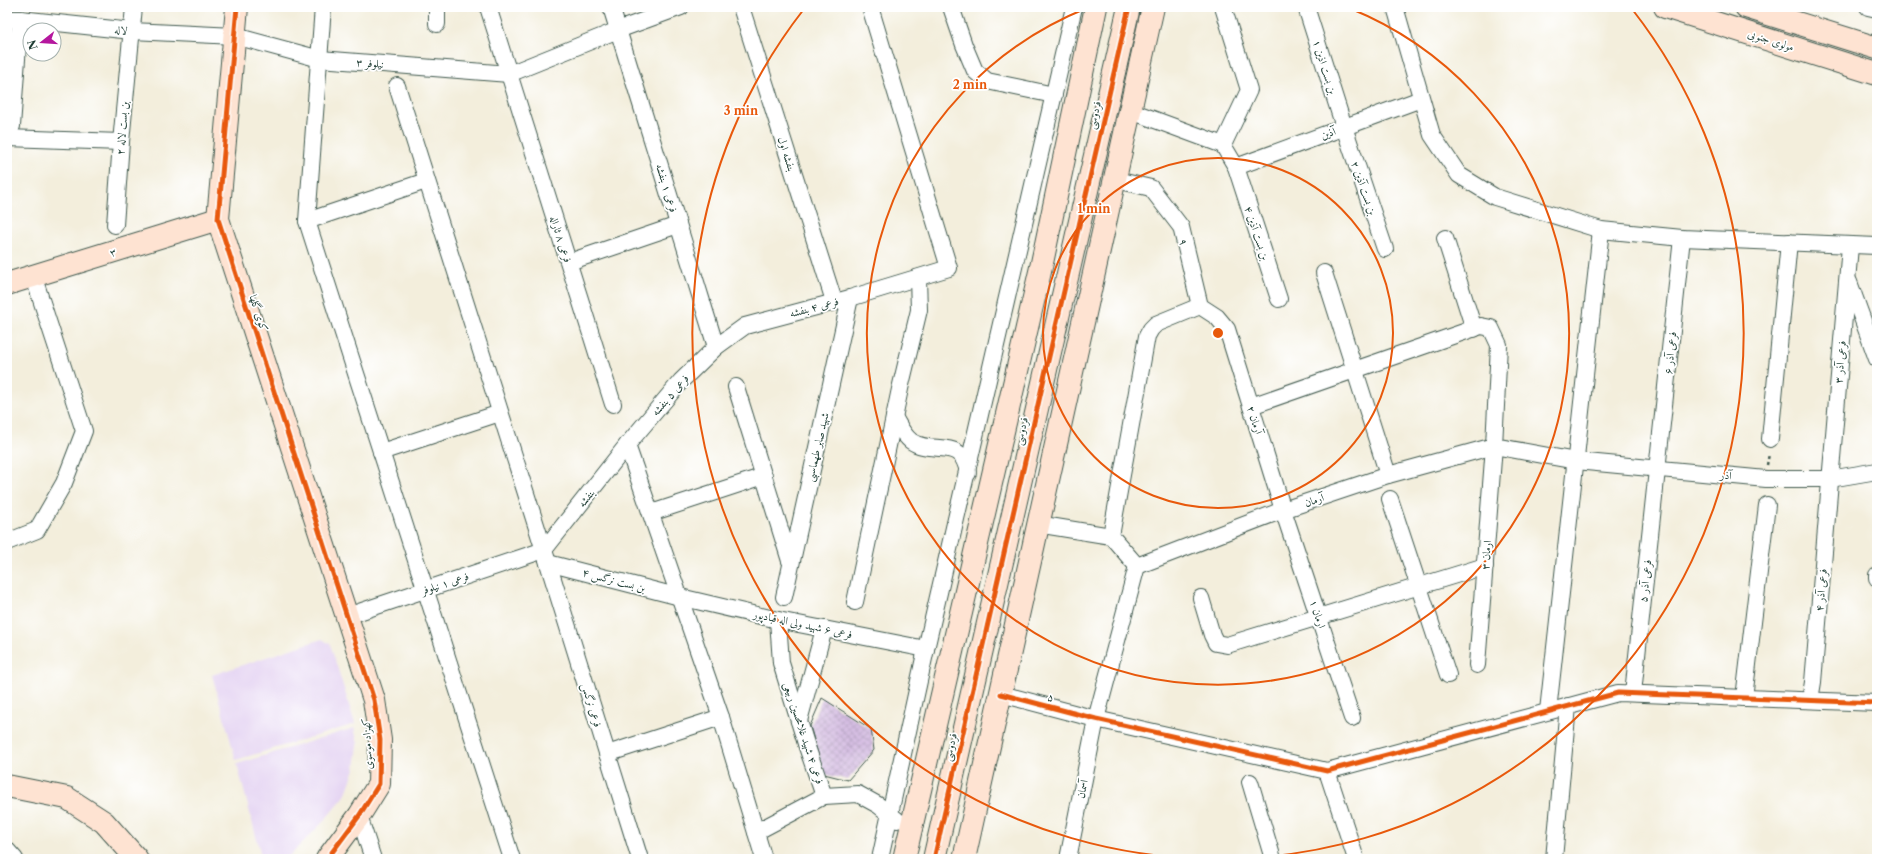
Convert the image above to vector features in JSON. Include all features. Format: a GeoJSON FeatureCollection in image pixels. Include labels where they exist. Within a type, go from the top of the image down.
{"type":"FeatureCollection","features":[{"type":"Feature","properties":{"kind":"street","name":"بن بست لاله ۲"},"geometry":{"type":"LineString","coordinates":[[116,225],[121,142],[134,7]]}},
{"type":"Feature","properties":{"kind":"street","name":"کوی گلها"},"geometry":{"type":"LineString","coordinates":[[238,7],[218,219],[346,616]]}},
{"type":"Feature","properties":{"kind":"street"},"geometry":{"type":"LineString","coordinates":[[323,7],[320,60],[306,221],[512,859]]}},
{"type":"Feature","properties":{"kind":"street"},"geometry":{"type":"LineString","coordinates":[[437,7],[437,24]]}},
{"type":"Feature","properties":{"kind":"street","name":"فرعی ۸ ثاراله"},"geometry":{"type":"LineString","coordinates":[[488,7],[613,404]]}},
{"type":"Feature","properties":{"kind":"street","name":"فرعی ۱ بنفشه"},"geometry":{"type":"LineString","coordinates":[[611,7],[716,347]]}},
{"type":"Feature","properties":{"kind":"street"},"geometry":{"type":"LineString","coordinates":[[509,74],[618,30],[681,7]]}},
{"type":"Feature","properties":{"kind":"street","name":"بنفشه اول"},"geometry":{"type":"LineString","coordinates":[[741,7],[834,301]]}},
{"type":"Feature","properties":{"kind":"street","name":"فرعی ۴ بنفشه"},"geometry":{"type":"LineString","coordinates":[[716,347],[745,326],[834,301],[850,298],[949,268],[870,7]]}},
{"type":"Feature","properties":{"kind":"street"},"geometry":{"type":"LineString","coordinates":[[951,7],[964,46],[975,71],[987,81],[1054,95]]}},
{"type":"Feature","properties":{"kind":"street"},"geometry":{"type":"LineString","coordinates":[[880,859],[891,815],[926,649],[968,473],[1074,7]]}},
{"type":"Feature","properties":{"kind":"street","name":"فردوسی"},"geometry":{"type":"LineString","coordinates":[[904,859],[1042,263],[1096,7]]}},
{"type":"Feature","properties":{"kind":"street","name":"فردوسی"},"geometry":{"type":"LineString","coordinates":[[934,859],[1129,7]]}},
{"type":"Feature","properties":{"kind":"street"},"geometry":{"type":"LineString","coordinates":[[964,859],[1037,524],[1116,180],[1153,7]]}},
{"type":"Feature","properties":{"kind":"street"},"geometry":{"type":"LineString","coordinates":[[1131,111],[1222,145],[1249,90],[1223,7]]}},
{"type":"Feature","properties":{"kind":"street","name":"بن بست اذین ۱"},"geometry":{"type":"LineString","coordinates":[[1306,7],[1344,127]]}},
{"type":"Feature","properties":{"kind":"street"},"geometry":{"type":"LineString","coordinates":[[1395,7],[1432,135],[1459,175],[1495,197],[1601,230],[1682,238],[1877,246]]}},
{"type":"Feature","properties":{"kind":"street","name":"مولوی جنوبی"},"geometry":{"type":"LineString","coordinates":[[1665,7],[1877,74]]}},
{"type":"Feature","properties":{"kind":"street"},"geometry":{"type":"LineString","coordinates":[[1746,7],[1877,48]]}},
{"type":"Feature","properties":{"kind":"street"},"geometry":{"type":"LineString","coordinates":[[1868,7],[1877,10]]}},
{"type":"Feature","properties":{"kind":"street","name":"لاله"},"geometry":{"type":"LineString","coordinates":[[13,19],[132,31],[235,36]]}},
{"type":"Feature","properties":{"kind":"street"},"geometry":{"type":"LineString","coordinates":[[13,19],[12,126],[7,138],[121,142]]}},
{"type":"Feature","properties":{"kind":"street","name":"نیلوفر ۳"},"geometry":{"type":"LineString","coordinates":[[235,36],[320,60],[509,74]]}},
{"type":"Feature","properties":{"kind":"street","name":"فرعی نرگس"},"geometry":{"type":"LineString","coordinates":[[397,86],[640,859]]}},
{"type":"Feature","properties":{"kind":"street","name":"آذین"},"geometry":{"type":"LineString","coordinates":[[1236,167],[1421,99]]}},
{"type":"Feature","properties":{"kind":"street","name":"بن بست آذین ۲"},"geometry":{"type":"LineString","coordinates":[[1344,127],[1385,249]]}},
{"type":"Feature","properties":{"kind":"street","name":"بن بست آذین ۴"},"geometry":{"type":"LineString","coordinates":[[1222,145],[1236,167],[1279,298]]}},
{"type":"Feature","properties":{"kind":"street","name":"۹"},"geometry":{"type":"LineString","coordinates":[[1116,180],[1151,188],[1181,227],[1200,306]]}},
{"type":"Feature","properties":{"kind":"street"},"geometry":{"type":"LineString","coordinates":[[306,221],[426,181]]}},
{"type":"Feature","properties":{"kind":"street","name":"۳"},"geometry":{"type":"LineString","coordinates":[[7,284],[218,219]]}},
{"type":"Feature","properties":{"kind":"street"},"geometry":{"type":"LineString","coordinates":[[569,262],[678,225]]}},
{"type":"Feature","properties":{"kind":"street"},"geometry":{"type":"LineString","coordinates":[[1548,711],[1601,230]]}},
{"type":"Feature","properties":{"kind":"street"},"geometry":{"type":"LineString","coordinates":[[1251,406],[1474,329],[1445,238]]}},
{"type":"Feature","properties":{"kind":"street","name":"فرعی آذر ۶"},"geometry":{"type":"LineString","coordinates":[[1657,468],[1682,238]]}},
{"type":"Feature","properties":{"kind":"street"},"geometry":{"type":"LineString","coordinates":[[1770,439],[1789,242]]}},
{"type":"Feature","properties":{"kind":"street","name":"فرعی آذر ۳"},"geometry":{"type":"LineString","coordinates":[[1830,479],[1850,246]]}},
{"type":"Feature","properties":{"kind":"street"},"geometry":{"type":"LineString","coordinates":[[1324,273],[1388,475]]}},
{"type":"Feature","properties":{"kind":"street"},"geometry":{"type":"LineString","coordinates":[[7,542],[36,530],[64,483],[84,431],[33,275]]}},
{"type":"Feature","properties":{"kind":"street"},"geometry":{"type":"LineString","coordinates":[[1847,276],[1877,360]]}},
{"type":"Feature","properties":{"kind":"street"},"geometry":{"type":"LineString","coordinates":[[855,602],[894,417],[919,310],[918,278]]}},
{"type":"Feature","properties":{"kind":"street","name":"شهید صابر طهماسبی"},"geometry":{"type":"LineString","coordinates":[[784,597],[850,298]]}},
{"type":"Feature","properties":{"kind":"street"},"geometry":{"type":"LineString","coordinates":[[1111,536],[1147,336],[1156,324],[1200,306]]}},
{"type":"Feature","properties":{"kind":"street","name":"آرمان ۲"},"geometry":{"type":"LineString","coordinates":[[1200,306],[1217,317],[1227,329],[1283,510]]}},
{"type":"Feature","properties":{"kind":"street","name":"ارمان ۳"},"geometry":{"type":"LineString","coordinates":[[1474,329],[1481,326],[1491,328],[1499,345],[1494,446],[1477,664]]}},
{"type":"Feature","properties":{"kind":"street","name":"فرعی ۵ بنفشه"},"geometry":{"type":"LineString","coordinates":[[627,445],[680,381],[716,347]]}},
{"type":"Feature","properties":{"kind":"street"},"geometry":{"type":"LineString","coordinates":[[736,387],[791,563]]}},
{"type":"Feature","properties":{"kind":"street"},"geometry":{"type":"LineString","coordinates":[[381,452],[500,413]]}},
{"type":"Feature","properties":{"kind":"street"},"geometry":{"type":"LineString","coordinates":[[894,417],[903,432],[911,441],[925,446],[951,449],[958,452],[966,463],[968,473]]}},
{"type":"Feature","properties":{"kind":"street"},"geometry":{"type":"LineString","coordinates":[[627,445],[721,717],[764,859]]}},
{"type":"Feature","properties":{"kind":"street","name":"بنفشه"},"geometry":{"type":"LineString","coordinates":[[546,556],[627,445]]}},
{"type":"Feature","properties":{"kind":"street","name":"آذر"},"geometry":{"type":"LineString","coordinates":[[1494,446],[1576,460],[1766,478],[1830,479],[1877,471]]}},
{"type":"Feature","properties":{"kind":"street","name":"آرمان"},"geometry":{"type":"LineString","coordinates":[[1138,566],[1283,510],[1388,475],[1494,446]]}},
{"type":"Feature","properties":{"kind":"street","name":"فرعی آذر ۵"},"geometry":{"type":"LineString","coordinates":[[1634,693],[1657,468]]}},
{"type":"Feature","properties":{"kind":"street"},"geometry":{"type":"LineString","coordinates":[[651,513],[764,476]]}},
{"type":"Feature","properties":{"kind":"street","name":"فرعی آذر ۴"},"geometry":{"type":"LineString","coordinates":[[1810,700],[1813,682],[1830,479]]}},
{"type":"Feature","properties":{"kind":"street"},"geometry":{"type":"LineString","coordinates":[[1390,500],[1448,675]]}},
{"type":"Feature","properties":{"kind":"street"},"geometry":{"type":"LineString","coordinates":[[1744,698],[1767,504]]}},
{"type":"Feature","properties":{"kind":"street","name":"ارمان ۱"},"geometry":{"type":"LineString","coordinates":[[1283,510],[1352,718]]}},
{"type":"Feature","properties":{"kind":"street"},"geometry":{"type":"LineString","coordinates":[[1037,524],[1111,536],[1138,566]]}},
{"type":"Feature","properties":{"kind":"street","name":"فرعی ۱ نیلوفر"},"geometry":{"type":"LineString","coordinates":[[346,616],[426,589],[546,556]]}},
{"type":"Feature","properties":{"kind":"street","name":"بن بست نرگس ۴"},"geometry":{"type":"LineString","coordinates":[[546,556],[680,597]]}},
{"type":"Feature","properties":{"kind":"street","name":"آسمان"},"geometry":{"type":"LineString","coordinates":[[1068,859],[1096,719],[1138,566]]}},
{"type":"Feature","properties":{"kind":"street"},"geometry":{"type":"LineString","coordinates":[[1201,598],[1212,635],[1216,643],[1227,645],[1485,566]]}},
{"type":"Feature","properties":{"kind":"street"},"geometry":{"type":"LineString","coordinates":[[944,573],[968,580]]}},
{"type":"Feature","properties":{"kind":"street","name":"فرعی ۶ شهید ولی اله قبادپور"},"geometry":{"type":"LineString","coordinates":[[680,597],[778,620],[926,649]]}},
{"type":"Feature","properties":{"kind":"street","name":"کهزاد موسوی"},"geometry":{"type":"LineString","coordinates":[[327,859],[359,816],[379,784],[380,740],[374,700],[346,616]]}},
{"type":"Feature","properties":{"kind":"street","name":"فرعی ۴ شهید غلامحسین ربیعی"},"geometry":{"type":"LineString","coordinates":[[778,620],[781,663],[824,796],[858,794],[878,805],[910,831]]}},
{"type":"Feature","properties":{"kind":"street"},"geometry":{"type":"LineString","coordinates":[[799,721],[824,629]]}},
{"type":"Feature","properties":{"kind":"street"},"geometry":{"type":"LineString","coordinates":[[1356,859],[1327,771],[1618,693],[1876,703]]}},
{"type":"Feature","properties":{"kind":"street","name":"۵"},"geometry":{"type":"LineString","coordinates":[[1001,694],[1096,719],[1327,771]]}},
{"type":"Feature","properties":{"kind":"street"},"geometry":{"type":"LineString","coordinates":[[1554,859],[1568,706]]}},
{"type":"Feature","properties":{"kind":"street"},"geometry":{"type":"LineString","coordinates":[[607,754],[721,717]]}},
{"type":"Feature","properties":{"kind":"street"},"geometry":{"type":"LineString","coordinates":[[1250,782],[1273,859]]}},
{"type":"Feature","properties":{"kind":"street"},"geometry":{"type":"LineString","coordinates":[[7,786],[67,798],[104,822],[137,859]]}},
{"type":"Feature","properties":{"kind":"street"},"geometry":{"type":"LineString","coordinates":[[756,832],[824,796]]}},
{"type":"Feature","properties":{"kind":"street"},"geometry":{"type":"LineString","coordinates":[[359,816],[373,859]]}},
{"type":"Feature","properties":{"kind":"street"},"geometry":{"type":"LineString","coordinates":[[7,850],[15,859]]}},
{"type":"Feature","properties":{"kind":"path"},"geometry":{"type":"LineString","coordinates":[[1766,478],[1770,439]]}},
{"type":"Feature","properties":{"kind":"shaded area"},"geometry":{"type":"Polygon","coordinates":[[[322,639],[330,644],[355,724],[236,760],[212,675],[322,639]]]}},
{"type":"Feature","properties":{"kind":"shaded area"},"geometry":{"type":"Polygon","coordinates":[[[354,728],[358,744],[355,769],[345,796],[322,823],[286,859],[262,859],[237,764],[354,728]]]}},
{"type":"Feature","properties":{"kind":"building"},"geometry":{"type":"Polygon","coordinates":[[[822,698],[871,729],[874,750],[848,780],[824,774],[810,726],[822,698]]]}},
{"type":"Feature","properties":{"kind":"cycle path"},"geometry":{"type":"LineString","coordinates":[[237,7],[218,219],[374,700],[380,740],[379,784],[359,816],[327,859]]}},
{"type":"Feature","properties":{"kind":"cycle path"},"geometry":{"type":"LineString","coordinates":[[934,859],[1129,7]]}},
{"type":"Feature","properties":{"kind":"cycle path"},"geometry":{"type":"LineString","coordinates":[[1001,694],[1096,719],[1327,771],[1618,693],[1877,703]]}}]}
